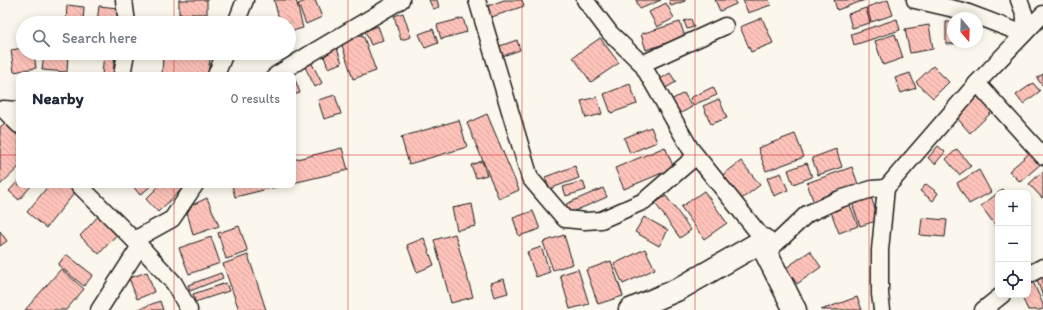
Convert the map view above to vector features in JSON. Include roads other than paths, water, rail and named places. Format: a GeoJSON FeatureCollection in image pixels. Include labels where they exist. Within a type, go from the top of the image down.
{"type":"FeatureCollection","features":[{"type":"Feature","properties":{"kind":"street"},"geometry":{"type":"LineString","coordinates":[[124,0],[126,16]]}},
{"type":"Feature","properties":{"kind":"street"},"geometry":{"type":"LineString","coordinates":[[239,16],[245,0]]}},
{"type":"Feature","properties":{"kind":"street"},"geometry":{"type":"LineString","coordinates":[[281,72],[402,0]]}},
{"type":"Feature","properties":{"kind":"street"},"geometry":{"type":"LineString","coordinates":[[478,0],[530,178],[565,219],[585,221],[601,220],[644,200],[696,156]]}},
{"type":"Feature","properties":{"kind":"street"},"geometry":{"type":"LineString","coordinates":[[915,0],[963,11],[1024,34]]}},
{"type":"Feature","properties":{"kind":"street"},"geometry":{"type":"LineString","coordinates":[[1019,0],[1025,16],[1024,34]]}},
{"type":"Feature","properties":{"kind":"street"},"geometry":{"type":"LineString","coordinates":[[590,1],[610,33],[642,64],[690,148],[765,247],[795,310]]}},
{"type":"Feature","properties":{"kind":"street"},"geometry":{"type":"LineString","coordinates":[[882,310],[880,294],[880,250],[886,188],[976,83],[1043,14]]}},
{"type":"Feature","properties":{"kind":"street"},"geometry":{"type":"LineString","coordinates":[[642,64],[725,26]]}},
{"type":"Feature","properties":{"kind":"street"},"geometry":{"type":"LineString","coordinates":[[123,72],[125,60]]}},
{"type":"Feature","properties":{"kind":"street"},"geometry":{"type":"LineString","coordinates":[[217,72],[222,60]]}},
{"type":"Feature","properties":{"kind":"street"},"geometry":{"type":"LineString","coordinates":[[976,83],[1043,156]]}},
{"type":"Feature","properties":{"kind":"street"},"geometry":{"type":"LineString","coordinates":[[2,104],[16,109]]}},
{"type":"Feature","properties":{"kind":"street"},"geometry":{"type":"LineString","coordinates":[[2,104],[16,121]]}},
{"type":"Feature","properties":{"kind":"street"},"geometry":{"type":"LineString","coordinates":[[82,188],[137,243],[174,283],[189,310]]}},
{"type":"Feature","properties":{"kind":"street"},"geometry":{"type":"LineString","coordinates":[[99,310],[137,243],[172,219],[193,188]]}},
{"type":"Feature","properties":{"kind":"street"},"geometry":{"type":"LineString","coordinates":[[630,310],[680,289],[765,247],[807,214],[840,199],[872,189],[886,188]]}},
{"type":"Feature","properties":{"kind":"street"},"geometry":{"type":"LineString","coordinates":[[1031,273],[1043,267]]}},
{"type":"Feature","properties":{"kind":"street"},"geometry":{"type":"LineString","coordinates":[[983,310],[998,298]]}}]}
